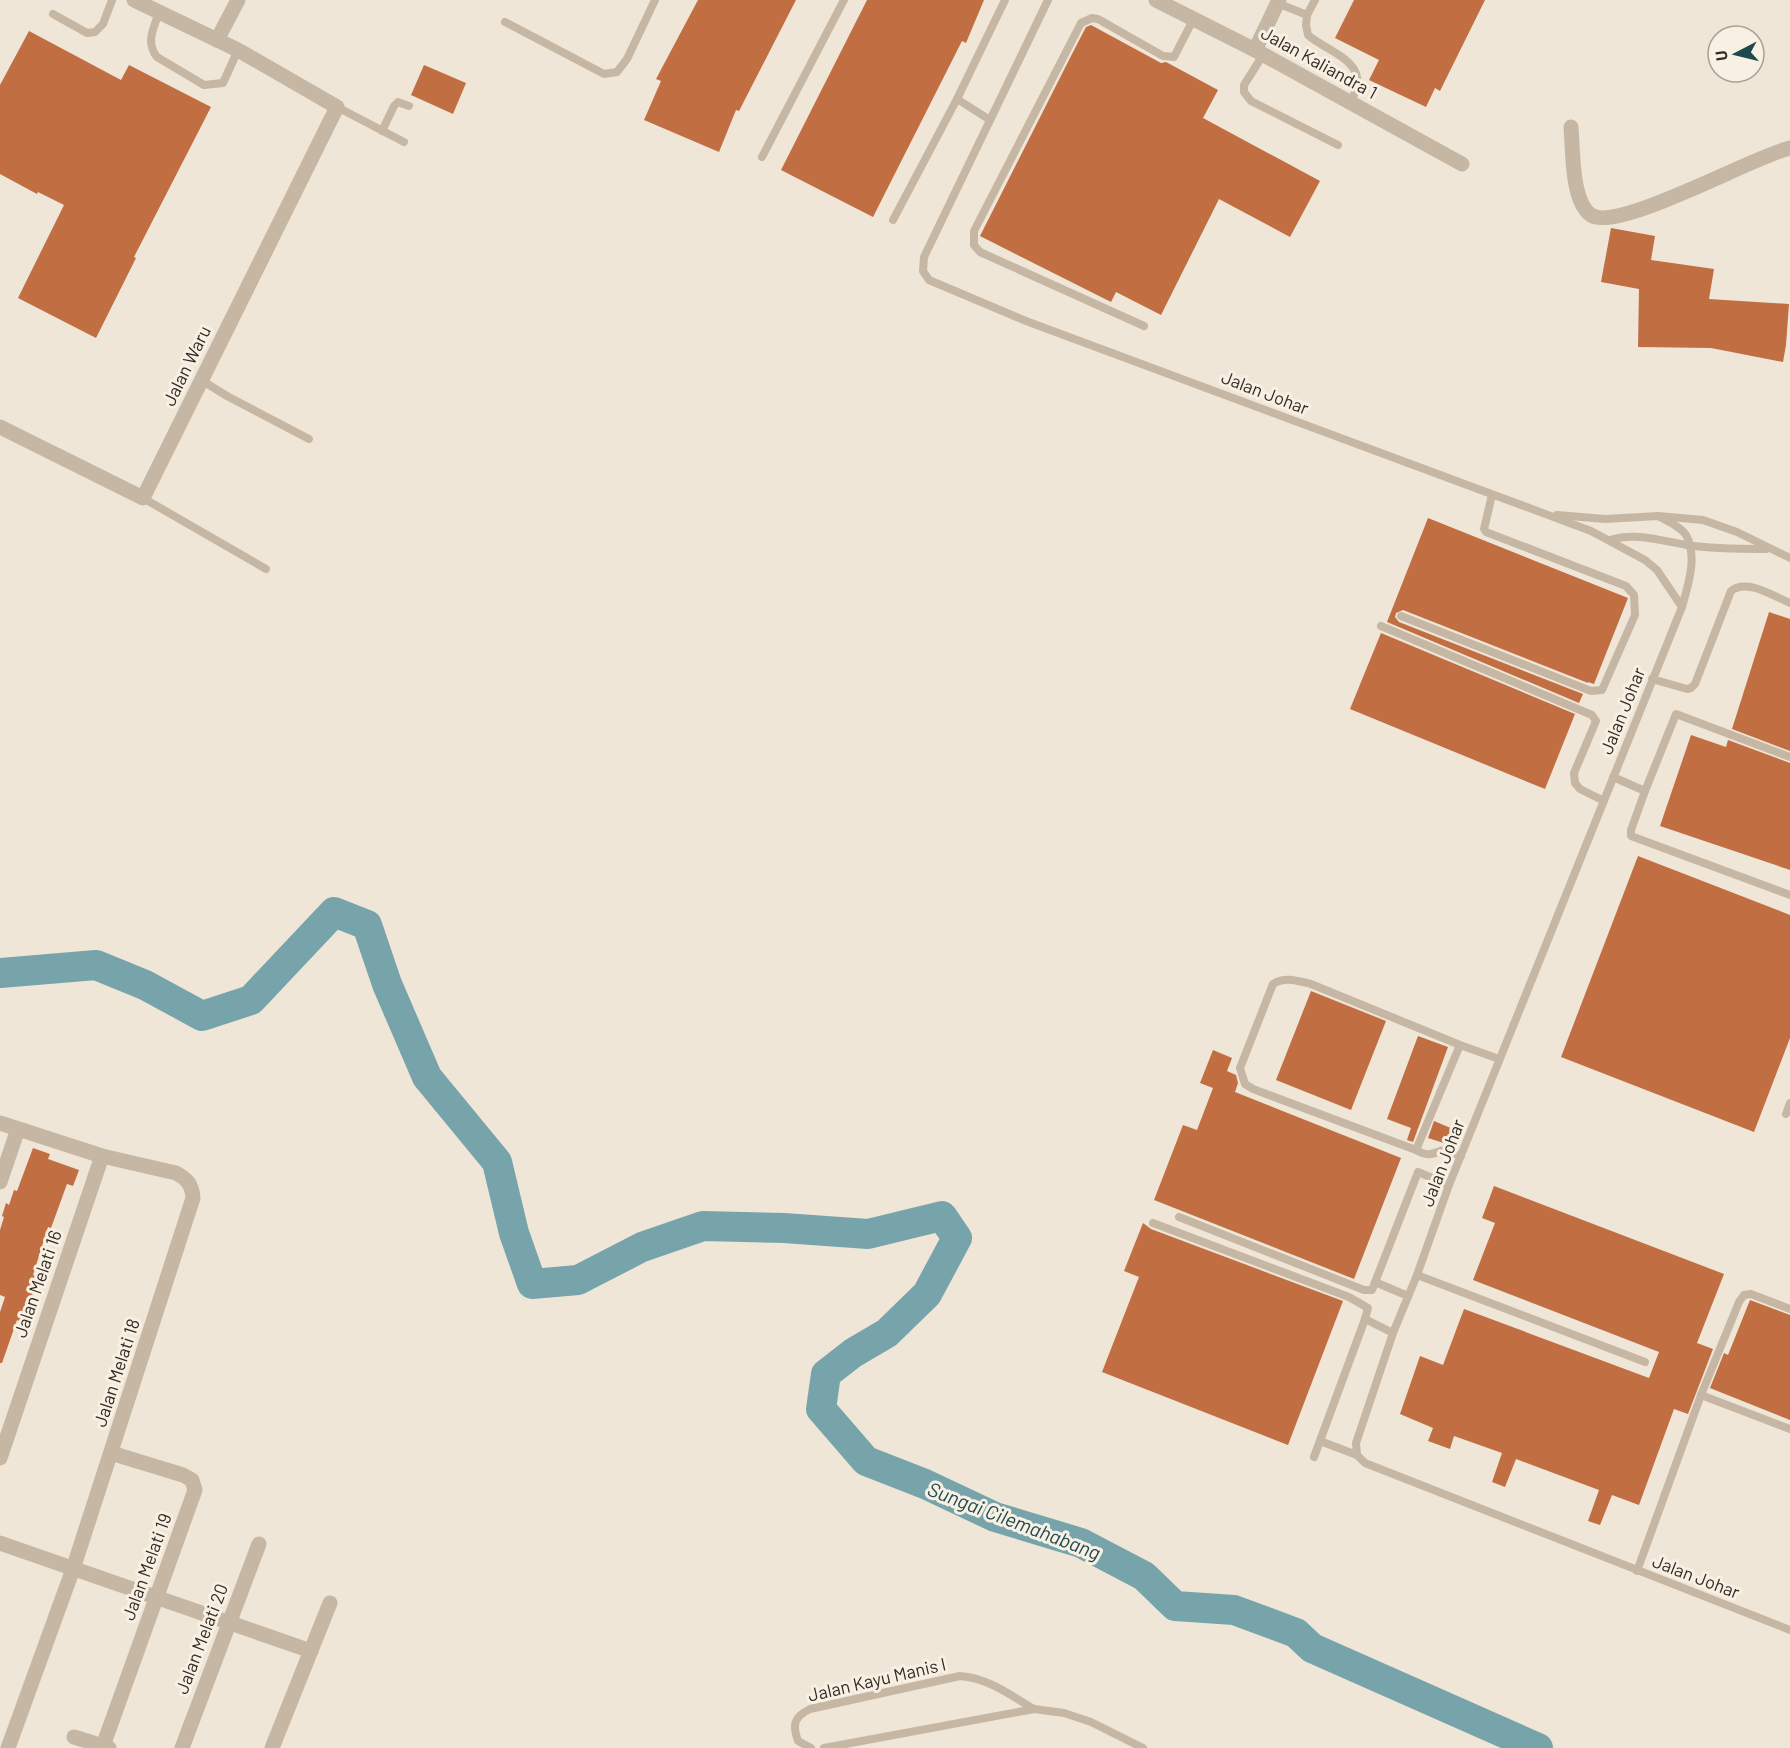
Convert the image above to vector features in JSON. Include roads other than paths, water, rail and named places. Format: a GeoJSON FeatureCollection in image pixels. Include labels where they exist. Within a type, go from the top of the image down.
{"type":"FeatureCollection","features":[{"type":"Feature","properties":{"kind":"street"},"geometry":{"type":"LineString","coordinates":[[217,40],[238,0]]}},
{"type":"Feature","properties":{"kind":"street","name":"Jalan Kaliandra 1"},"geometry":{"type":"LineString","coordinates":[[1157,0],[1259,52],[1462,164]]}},
{"type":"Feature","properties":{"kind":"street"},"geometry":{"type":"LineString","coordinates":[[141,1],[238,50],[337,107]]}},
{"type":"Feature","properties":{"kind":"street"},"geometry":{"type":"LineString","coordinates":[[1259,52],[1278,2]]}},
{"type":"Feature","properties":{"kind":"street","name":"Jalan Waru"},"geometry":{"type":"LineString","coordinates":[[143,498],[337,107]]}},
{"type":"Feature","properties":{"kind":"street"},"geometry":{"type":"LineString","coordinates":[[1571,127],[1575,180],[1579,196],[1591,215],[1605,218],[1648,207],[1706,184],[1772,153],[1790,148]]}},
{"type":"Feature","properties":{"kind":"street"},"geometry":{"type":"LineString","coordinates":[[0,427],[143,498]]}},
{"type":"Feature","properties":{"kind":"street"},"geometry":{"type":"LineString","coordinates":[[0,1123],[102,1156]]}},
{"type":"Feature","properties":{"kind":"street"},"geometry":{"type":"LineString","coordinates":[[0,1182],[18,1129]]}},
{"type":"Feature","properties":{"kind":"street","name":"Jalan Melati 18"},"geometry":{"type":"LineString","coordinates":[[8,1748],[73,1569],[193,1198],[192,1187],[186,1179],[176,1173],[102,1156]]}},
{"type":"Feature","properties":{"kind":"street","name":"Jalan Melati 16"},"geometry":{"type":"LineString","coordinates":[[0,1458],[102,1156]]}},
{"type":"Feature","properties":{"kind":"street","name":"Jalan Melati 19"},"geometry":{"type":"LineString","coordinates":[[106,1747],[195,1490],[192,1480],[183,1475],[111,1453]]}},
{"type":"Feature","properties":{"kind":"street"},"geometry":{"type":"LineString","coordinates":[[0,1543],[311,1651]]}},
{"type":"Feature","properties":{"kind":"street","name":"Jalan Melati 20"},"geometry":{"type":"LineString","coordinates":[[182,1748],[259,1544]]}},
{"type":"Feature","properties":{"kind":"street"},"geometry":{"type":"LineString","coordinates":[[272,1748],[330,1603]]}},
{"type":"Feature","properties":{"kind":"street"},"geometry":{"type":"LineString","coordinates":[[74,1737],[106,1747]]}},
{"type":"Feature","properties":{"kind":"lane"},"geometry":{"type":"LineString","coordinates":[[53,14],[87,33],[95,32],[103,24],[112,0]]}},
{"type":"Feature","properties":{"kind":"lane"},"geometry":{"type":"LineString","coordinates":[[505,22],[604,74],[617,72],[627,59],[655,0]]}},
{"type":"Feature","properties":{"kind":"lane"},"geometry":{"type":"LineString","coordinates":[[762,157],[844,0]]}},
{"type":"Feature","properties":{"kind":"lane"},"geometry":{"type":"LineString","coordinates":[[893,220],[957,99],[1005,0]]}},
{"type":"Feature","properties":{"kind":"lane","name":"Jalan Johar"},"geometry":{"type":"LineString","coordinates":[[1048,0],[924,257],[923,271],[929,280],[1026,321],[1549,515],[1610,540],[1645,560],[1657,570],[1682,607],[1449,1185],[1417,1275],[1393,1333],[1356,1443],[1358,1455],[1365,1463],[1790,1630]]}},
{"type":"Feature","properties":{"kind":"lane"},"geometry":{"type":"LineString","coordinates":[[1315,0],[1307,15],[1308,35],[1352,64],[1357,72],[1358,83],[1351,103]]}},
{"type":"Feature","properties":{"kind":"lane"},"geometry":{"type":"LineString","coordinates":[[1278,2],[1307,15]]}},
{"type":"Feature","properties":{"kind":"lane"},"geometry":{"type":"LineString","coordinates":[[159,12],[150,41],[152,50],[157,57],[204,85],[223,83],[238,50]]}},
{"type":"Feature","properties":{"kind":"lane"},"geometry":{"type":"LineString","coordinates":[[1144,326],[980,252],[974,245],[974,231],[1081,23],[1092,18],[1098,19],[1163,56],[1174,57],[1194,18]]}},
{"type":"Feature","properties":{"kind":"lane"},"geometry":{"type":"LineString","coordinates":[[1259,52],[1244,85],[1244,92],[1251,101],[1338,145]]}},
{"type":"Feature","properties":{"kind":"lane"},"geometry":{"type":"LineString","coordinates":[[957,99],[990,120]]}},
{"type":"Feature","properties":{"kind":"lane"},"geometry":{"type":"LineString","coordinates":[[382,131],[398,102],[409,106]]}},
{"type":"Feature","properties":{"kind":"lane"},"geometry":{"type":"LineString","coordinates":[[337,107],[404,142]]}},
{"type":"Feature","properties":{"kind":"lane"},"geometry":{"type":"LineString","coordinates":[[201,380],[309,439]]}},
{"type":"Feature","properties":{"kind":"lane"},"geometry":{"type":"LineString","coordinates":[[1401,616],[1591,691],[1602,690],[1635,615],[1634,594],[1626,586],[1486,532],[1484,529],[1492,495]]}},
{"type":"Feature","properties":{"kind":"lane"},"geometry":{"type":"LineString","coordinates":[[143,498],[266,569]]}},
{"type":"Feature","properties":{"kind":"lane"},"geometry":{"type":"LineString","coordinates":[[1549,515],[1605,519],[1658,516],[1703,520],[1737,532],[1790,558]]}},
{"type":"Feature","properties":{"kind":"lane"},"geometry":{"type":"LineString","coordinates":[[1658,516],[1675,525],[1685,534],[1689,545],[1692,565],[1682,607]]}},
{"type":"Feature","properties":{"kind":"lane"},"geometry":{"type":"LineString","coordinates":[[1610,540],[1633,536],[1726,549],[1768,549]]}},
{"type":"Feature","properties":{"kind":"lane"},"geometry":{"type":"LineString","coordinates":[[1652,679],[1687,689],[1695,684],[1731,591],[1737,586],[1746,585],[1790,603]]}},
{"type":"Feature","properties":{"kind":"lane"},"geometry":{"type":"LineString","coordinates":[[1381,627],[1592,715],[1596,721],[1574,773],[1575,783],[1580,789],[1604,801]]}},
{"type":"Feature","properties":{"kind":"lane"},"geometry":{"type":"LineString","coordinates":[[1790,757],[1676,714],[1630,830],[1631,836],[1790,895]]}},
{"type":"Feature","properties":{"kind":"lane"},"geometry":{"type":"LineString","coordinates":[[1613,777],[1645,791]]}},
{"type":"Feature","properties":{"kind":"lane"},"geometry":{"type":"LineString","coordinates":[[1461,1156],[1445,1150],[1432,1156],[1426,1155],[1253,1089],[1245,1084],[1240,1068],[1273,984],[1280,980],[1311,984],[1499,1059]]}},
{"type":"Feature","properties":{"kind":"lane"},"geometry":{"type":"LineString","coordinates":[[1416,1150],[1460,1045]]}},
{"type":"Feature","properties":{"kind":"lane"},"geometry":{"type":"LineString","coordinates":[[1786,1113],[1790,1102]]}},
{"type":"Feature","properties":{"kind":"lane"},"geometry":{"type":"LineString","coordinates":[[1179,1217],[1364,1290],[1371,1290],[1418,1172],[1449,1185]]}},
{"type":"Feature","properties":{"kind":"lane"},"geometry":{"type":"LineString","coordinates":[[1153,1223],[1349,1297],[1368,1308],[1314,1457]]}},
{"type":"Feature","properties":{"kind":"lane"},"geometry":{"type":"LineString","coordinates":[[1417,1275],[1645,1362]]}},
{"type":"Feature","properties":{"kind":"lane"},"geometry":{"type":"LineString","coordinates":[[1375,1282],[1408,1296]]}},
{"type":"Feature","properties":{"kind":"lane"},"geometry":{"type":"LineString","coordinates":[[1637,1570],[1701,1395],[1739,1302],[1744,1295],[1751,1294],[1790,1309]]}},
{"type":"Feature","properties":{"kind":"lane"},"geometry":{"type":"LineString","coordinates":[[1365,1319],[1393,1333]]}},
{"type":"Feature","properties":{"kind":"lane"},"geometry":{"type":"LineString","coordinates":[[1701,1395],[1790,1429]]}},
{"type":"Feature","properties":{"kind":"lane"},"geometry":{"type":"LineString","coordinates":[[1320,1441],[1358,1455]]}},
{"type":"Feature","properties":{"kind":"lane","name":"Jalan Kayu Manis I"},"geometry":{"type":"LineString","coordinates":[[811,1748],[798,1741],[795,1732],[795,1722],[801,1713],[810,1709],[960,1676],[975,1677],[986,1681],[1034,1709]]}},
{"type":"Feature","properties":{"kind":"lane","name":"Jalan Kayu Manis I"},"geometry":{"type":"LineString","coordinates":[[824,1748],[1034,1709],[1064,1713],[1082,1719],[1118,1734],[1143,1748]]}},
{"type":"Feature","properties":{"kind":"waterway","name":"Sungai Cilemahabang"},"geometry":{"type":"LineString","coordinates":[[0,973],[96,965],[145,985],[202,1016],[251,1000],[334,912],[367,925],[387,984],[427,1077],[497,1162],[514,1233],[532,1284],[578,1280],[642,1247],[703,1226],[784,1228],[868,1234],[942,1216],[957,1238],[927,1294],[887,1333],[853,1353],[826,1374],[821,1409],[866,1461],[925,1484],[995,1517],[1081,1543],[1144,1576],[1175,1606],[1234,1610],[1296,1633],[1312,1648],[1538,1748]]}}]}
